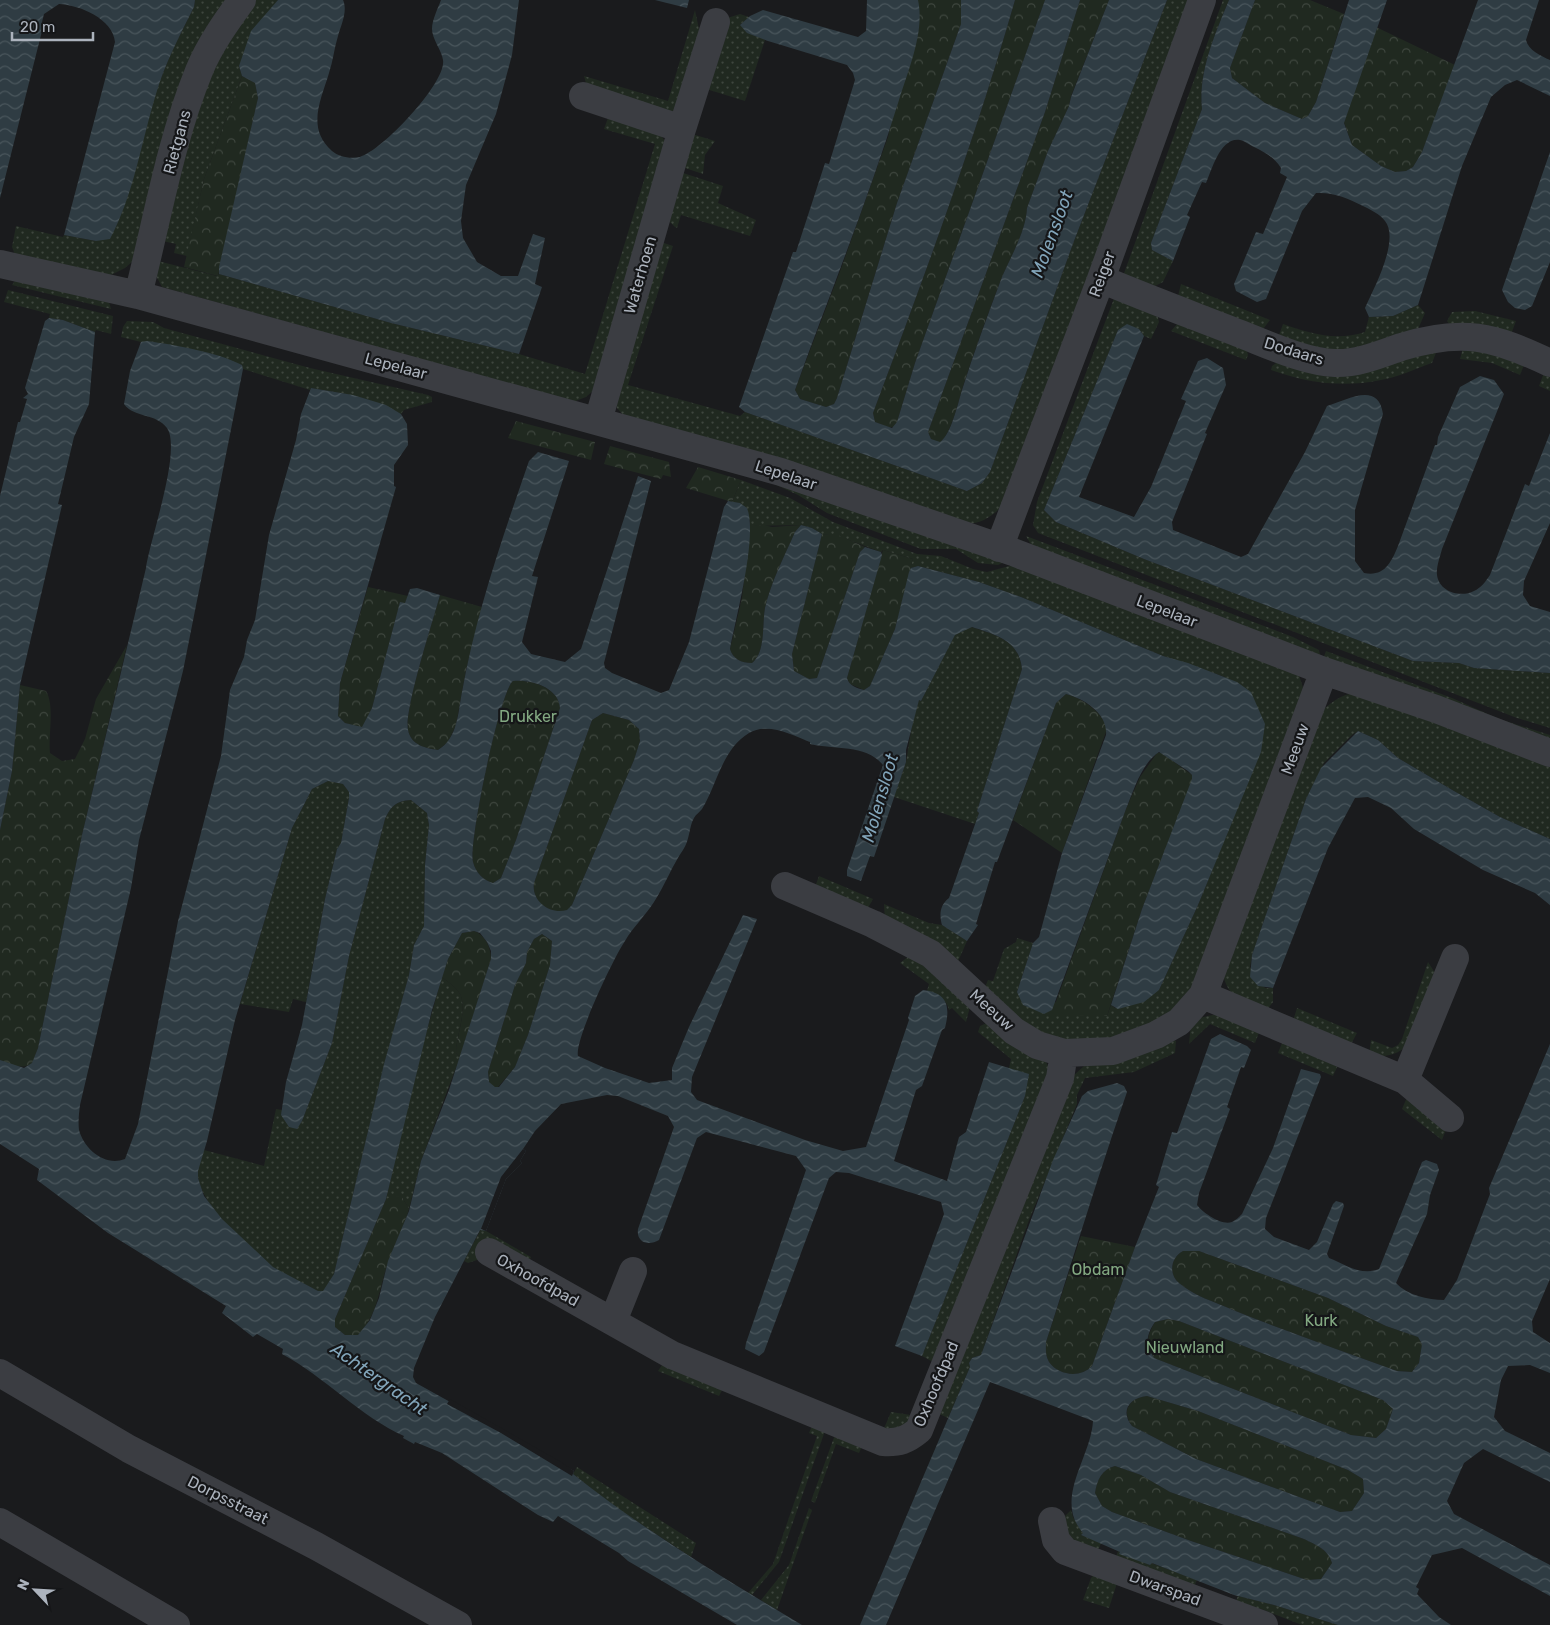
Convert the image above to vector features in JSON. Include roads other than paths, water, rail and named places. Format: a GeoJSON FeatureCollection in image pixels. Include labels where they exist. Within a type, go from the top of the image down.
{"type":"FeatureCollection","features":[{"type":"Feature","properties":{"kind":"street","name":"Rietgans"},"geometry":{"type":"LineString","coordinates":[[138,295],[182,119],[199,70],[224,24],[242,0]]}},
{"type":"Feature","properties":{"kind":"street","name":"Reiger"},"geometry":{"type":"LineString","coordinates":[[999,548],[1101,279],[1202,0]]}},
{"type":"Feature","properties":{"kind":"street","name":"Waterhoen"},"geometry":{"type":"LineString","coordinates":[[598,422],[682,129],[716,22]]}},
{"type":"Feature","properties":{"kind":"street"},"geometry":{"type":"LineString","coordinates":[[583,96],[682,129]]}},
{"type":"Feature","properties":{"kind":"street","name":"Lepelaar"},"geometry":{"type":"LineString","coordinates":[[0,264],[138,295],[781,472],[999,548],[1324,671],[1436,709],[1550,753]]}},
{"type":"Feature","properties":{"kind":"street","name":"Dodaars"},"geometry":{"type":"LineString","coordinates":[[1101,279],[1293,354],[1335,363],[1365,358],[1419,342],[1451,336],[1475,336],[1500,341],[1550,363]]}},
{"type":"Feature","properties":{"kind":"street","name":"Meeuw"},"geometry":{"type":"LineString","coordinates":[[785,886],[873,924],[931,954],[1014,1031],[1037,1045],[1064,1053],[1113,1051],[1156,1035],[1179,1022],[1203,995],[1324,671]]}},
{"type":"Feature","properties":{"kind":"street"},"geometry":{"type":"LineString","coordinates":[[1406,1080],[1455,958]]}},
{"type":"Feature","properties":{"kind":"street"},"geometry":{"type":"LineString","coordinates":[[1203,995],[1406,1080],[1450,1118]]}},
{"type":"Feature","properties":{"kind":"street","name":"Oxhoofdpad"},"geometry":{"type":"LineString","coordinates":[[489,1252],[672,1355],[883,1442],[897,1442],[909,1438],[919,1430],[1060,1078],[1064,1053]]}},
{"type":"Feature","properties":{"kind":"street"},"geometry":{"type":"LineString","coordinates":[[613,1321],[634,1271]]}},
{"type":"Feature","properties":{"kind":"street","name":"Dorpsstraat"},"geometry":{"type":"LineString","coordinates":[[0,1373],[129,1449],[316,1546],[458,1625]]}},
{"type":"Feature","properties":{"kind":"street","name":"Dwarspad"},"geometry":{"type":"LineString","coordinates":[[1052,1521],[1056,1540],[1065,1551],[1264,1625]]}},
{"type":"Feature","properties":{"kind":"street"},"geometry":{"type":"LineString","coordinates":[[0,1522],[147,1618],[176,1625]]}},
{"type":"Feature","properties":{"kind":"water"},"geometry":{"type":"Polygon","coordinates":[[[0,0],[195,0],[194,7],[164,71],[131,186],[110,239],[96,241],[64,235],[115,42],[113,34],[102,20],[76,7],[59,4],[44,14],[41,26],[43,27],[0,198],[0,0]]]}},
{"type":"Feature","properties":{"kind":"water"},"geometry":{"type":"Polygon","coordinates":[[[278,0],[343,0],[344,18],[320,103],[318,123],[319,133],[332,151],[341,156],[352,158],[360,157],[370,152],[383,142],[412,114],[425,99],[435,83],[442,70],[443,60],[434,37],[432,25],[441,0],[519,0],[512,55],[496,114],[466,185],[461,221],[463,238],[477,262],[501,276],[518,276],[533,234],[545,238],[535,284],[542,287],[519,354],[391,323],[219,274],[219,267],[258,98],[255,83],[242,76],[239,66],[251,31],[278,0]]]}},
{"type":"Feature","properties":{"kind":"water"},"geometry":{"type":"Polygon","coordinates":[[[655,0],[689,0],[687,8],[655,0]]]}},
{"type":"Feature","properties":{"kind":"water","name":"Molensloot"},"geometry":{"type":"Polygon","coordinates":[[[867,0],[918,0],[920,12],[919,25],[911,64],[875,173],[795,390],[800,399],[826,407],[834,404],[837,398],[897,203],[961,24],[961,0],[1015,0],[966,156],[873,413],[875,422],[892,428],[897,422],[915,363],[1045,0],[1080,0],[1045,112],[928,432],[931,439],[940,442],[951,426],[986,319],[1024,226],[1027,208],[1048,151],[1069,106],[1109,0],[1167,0],[1074,241],[990,472],[982,483],[967,491],[745,412],[739,407],[793,252],[796,252],[825,163],[829,164],[855,80],[853,73],[847,65],[768,41],[747,33],[740,25],[750,16],[763,10],[858,37],[866,31],[867,0]]]}},
{"type":"Feature","properties":{"kind":"water"},"geometry":{"type":"Polygon","coordinates":[[[1229,0],[1255,0],[1230,68],[1232,78],[1265,103],[1302,119],[1308,116],[1316,102],[1349,0],[1387,0],[1344,123],[1352,145],[1381,166],[1395,172],[1406,171],[1413,167],[1422,152],[1478,0],[1539,0],[1526,40],[1532,50],[1550,60],[1550,96],[1517,80],[1505,85],[1491,97],[1462,166],[1418,305],[1393,316],[1369,317],[1365,308],[1388,252],[1389,229],[1385,221],[1378,214],[1346,198],[1322,193],[1316,193],[1302,211],[1266,299],[1257,302],[1236,291],[1234,284],[1256,232],[1263,234],[1287,177],[1280,173],[1281,168],[1273,158],[1240,140],[1233,140],[1222,149],[1206,183],[1202,182],[1187,215],[1190,217],[1173,261],[1152,250],[1151,243],[1202,109],[1201,95],[1205,67],[1213,40],[1229,0]]]}},
{"type":"Feature","properties":{"kind":"water"},"geometry":{"type":"Polygon","coordinates":[[[1550,152],[1550,262],[1532,306],[1525,310],[1515,308],[1508,302],[1502,290],[1550,152]]]}},
{"type":"Feature","properties":{"kind":"water"},"geometry":{"type":"Polygon","coordinates":[[[49,318],[63,320],[95,332],[89,404],[74,437],[58,504],[62,505],[20,685],[12,771],[0,830],[0,496],[18,422],[20,422],[27,399],[23,398],[28,394],[25,388],[45,321],[49,318]]]}},
{"type":"Feature","properties":{"kind":"water"},"geometry":{"type":"Polygon","coordinates":[[[1127,324],[1139,329],[1144,336],[1079,497],[1134,517],[1151,487],[1186,401],[1181,399],[1198,361],[1207,358],[1223,368],[1226,385],[1205,433],[1207,434],[1172,522],[1173,530],[1241,557],[1248,554],[1305,452],[1327,406],[1353,397],[1369,395],[1380,404],[1383,414],[1355,510],[1355,561],[1364,573],[1371,574],[1382,571],[1393,558],[1435,445],[1437,445],[1438,437],[1460,387],[1480,376],[1494,380],[1504,394],[1442,549],[1437,575],[1442,586],[1446,589],[1463,594],[1474,591],[1485,582],[1490,575],[1525,484],[1529,486],[1550,433],[1550,523],[1524,581],[1523,595],[1530,606],[1550,612],[1550,673],[1474,668],[1459,663],[1413,661],[1144,559],[1056,522],[1044,510],[1118,330],[1127,324]]]}},
{"type":"Feature","properties":{"kind":"water"},"geometry":{"type":"Polygon","coordinates":[[[147,341],[208,353],[232,360],[242,365],[243,369],[183,671],[139,840],[131,888],[80,1105],[79,1130],[85,1144],[96,1155],[110,1161],[125,1159],[138,1124],[178,921],[221,756],[230,690],[244,657],[247,640],[255,620],[269,535],[296,440],[301,414],[311,388],[353,395],[386,405],[401,414],[407,424],[408,445],[394,465],[394,486],[396,487],[340,683],[338,716],[345,723],[362,727],[372,708],[400,602],[405,603],[410,589],[417,588],[440,595],[410,704],[408,730],[415,742],[433,749],[438,750],[450,739],[456,724],[482,604],[529,461],[538,452],[569,461],[532,576],[538,577],[522,642],[531,654],[565,662],[581,649],[638,476],[651,481],[604,663],[605,668],[612,673],[661,693],[669,690],[689,642],[724,507],[728,501],[740,503],[747,508],[750,521],[745,577],[730,649],[735,658],[741,661],[752,663],[760,652],[765,608],[771,589],[795,532],[801,525],[812,528],[822,534],[792,654],[794,671],[809,679],[817,678],[860,552],[865,547],[881,552],[882,555],[847,678],[851,685],[856,687],[864,690],[870,686],[895,629],[909,572],[911,568],[918,566],[979,582],[1021,597],[1163,656],[1188,663],[1237,682],[1251,692],[1265,724],[1261,752],[1198,905],[1159,990],[1144,1002],[1118,1009],[1111,1005],[1142,909],[1192,779],[1192,775],[1188,771],[1159,752],[1147,763],[1135,786],[1052,1010],[1044,1014],[1023,1005],[1017,992],[1033,943],[1039,937],[1062,853],[1106,735],[1106,727],[1099,714],[1088,704],[1073,696],[1066,694],[1056,703],[997,862],[995,862],[976,924],[978,925],[967,941],[942,925],[941,910],[949,898],[979,813],[977,811],[1022,669],[1020,659],[1011,645],[998,636],[972,627],[955,635],[921,701],[919,700],[906,750],[906,762],[874,857],[870,856],[861,881],[847,876],[847,870],[883,765],[876,758],[859,751],[810,744],[810,742],[788,733],[772,729],[756,730],[749,733],[732,748],[707,800],[692,821],[685,846],[662,889],[651,907],[628,936],[612,964],[588,1017],[578,1047],[578,1056],[605,1068],[649,1083],[672,1080],[672,1068],[689,1027],[743,915],[757,919],[692,1077],[691,1092],[697,1100],[805,1140],[843,1151],[866,1147],[909,1020],[915,996],[923,990],[938,994],[946,1003],[945,1028],[942,1030],[922,1086],[916,1090],[894,1161],[947,1181],[959,1137],[966,1132],[989,1062],[1029,1074],[1025,1096],[922,1356],[895,1346],[944,1214],[941,1202],[849,1173],[836,1172],[829,1178],[764,1352],[759,1356],[745,1349],[746,1343],[806,1170],[796,1156],[706,1132],[697,1138],[659,1240],[651,1243],[644,1242],[639,1237],[638,1229],[674,1127],[668,1116],[618,1096],[607,1095],[561,1104],[535,1131],[523,1149],[526,1151],[520,1161],[522,1163],[506,1179],[486,1231],[480,1230],[435,1317],[414,1368],[413,1377],[416,1383],[574,1471],[573,1474],[600,1495],[656,1534],[714,1572],[802,1625],[737,1625],[628,1561],[619,1553],[558,1516],[553,1522],[538,1515],[442,1453],[415,1442],[414,1444],[403,1438],[404,1436],[358,1408],[298,1363],[282,1354],[283,1349],[257,1334],[253,1337],[222,1313],[226,1306],[108,1233],[37,1180],[39,1169],[0,1144],[0,1060],[24,1068],[32,1063],[38,1048],[82,835],[168,474],[171,439],[167,428],[157,420],[133,412],[124,404],[130,371],[141,342],[147,341]],[[513,681],[507,691],[486,769],[475,828],[473,850],[473,862],[478,873],[493,883],[501,878],[516,840],[560,708],[555,695],[550,690],[536,683],[513,681]],[[603,713],[592,720],[534,883],[534,890],[539,901],[554,910],[567,910],[572,905],[634,760],[640,741],[639,729],[629,720],[603,713]],[[328,781],[312,789],[292,828],[235,1020],[207,1141],[198,1171],[198,1178],[204,1196],[222,1219],[273,1267],[318,1291],[323,1291],[334,1274],[384,1064],[409,975],[414,945],[424,926],[425,865],[429,825],[427,813],[411,800],[395,805],[385,819],[349,956],[332,1043],[302,1121],[297,1129],[289,1127],[281,1115],[286,1082],[302,1025],[325,899],[337,849],[341,843],[349,792],[343,784],[328,781]],[[474,931],[462,933],[448,959],[432,1010],[386,1199],[335,1319],[335,1327],[345,1335],[358,1335],[370,1320],[379,1298],[388,1261],[409,1211],[421,1161],[449,1090],[491,959],[491,951],[480,933],[474,931]],[[542,934],[534,939],[527,952],[526,963],[515,985],[488,1072],[489,1082],[495,1087],[499,1087],[515,1067],[528,1035],[550,965],[552,941],[542,934]]]}},
{"type":"Feature","properties":{"kind":"water"},"geometry":{"type":"Polygon","coordinates":[[[1358,731],[1378,740],[1398,758],[1500,817],[1550,839],[1550,905],[1535,893],[1483,870],[1414,829],[1391,808],[1368,797],[1355,798],[1328,848],[1273,988],[1258,986],[1250,977],[1252,955],[1306,799],[1321,768],[1358,731]]]}},
{"type":"Feature","properties":{"kind":"water"},"geometry":{"type":"Polygon","coordinates":[[[1220,1034],[1247,1046],[1251,1050],[1244,1068],[1241,1067],[1227,1107],[1230,1109],[1199,1193],[1197,1205],[1213,1218],[1228,1223],[1242,1214],[1273,1148],[1301,1069],[1320,1074],[1321,1077],[1266,1218],[1265,1229],[1274,1237],[1309,1250],[1317,1242],[1333,1204],[1336,1201],[1343,1203],[1344,1206],[1327,1254],[1329,1258],[1360,1270],[1372,1271],[1379,1269],[1422,1162],[1426,1160],[1437,1164],[1439,1170],[1430,1195],[1427,1214],[1396,1283],[1406,1291],[1418,1296],[1444,1300],[1457,1280],[1490,1194],[1489,1188],[1550,1044],[1550,1279],[1532,1321],[1533,1332],[1550,1343],[1550,1373],[1530,1365],[1508,1366],[1501,1380],[1494,1417],[1505,1431],[1550,1453],[1550,1482],[1483,1449],[1464,1463],[1447,1501],[1454,1514],[1550,1565],[1550,1596],[1462,1548],[1432,1555],[1416,1587],[1419,1589],[1417,1594],[1439,1617],[1451,1625],[1338,1625],[1234,1595],[1152,1563],[1150,1565],[1119,1554],[1120,1552],[1081,1535],[1083,1533],[1075,1520],[1072,1506],[1072,1492],[1091,1435],[1093,1421],[990,1382],[886,1625],[860,1625],[970,1367],[969,1363],[972,1358],[981,1355],[1053,1160],[1082,1096],[1088,1091],[1117,1083],[1124,1086],[1127,1092],[1046,1342],[1046,1354],[1049,1362],[1058,1370],[1070,1374],[1082,1372],[1092,1366],[1159,1187],[1156,1185],[1172,1132],[1177,1133],[1211,1039],[1220,1034]],[[1183,1251],[1172,1266],[1173,1275],[1179,1283],[1191,1292],[1274,1326],[1397,1371],[1412,1372],[1419,1363],[1422,1344],[1418,1337],[1386,1326],[1328,1298],[1199,1251],[1183,1251]],[[1168,1319],[1155,1322],[1148,1335],[1149,1348],[1154,1358],[1351,1435],[1376,1438],[1386,1429],[1393,1409],[1383,1400],[1179,1321],[1168,1319]],[[1147,1396],[1135,1399],[1128,1406],[1128,1420],[1132,1426],[1196,1459],[1340,1512],[1352,1511],[1364,1493],[1363,1479],[1348,1470],[1198,1411],[1147,1396]],[[1115,1466],[1103,1472],[1095,1493],[1102,1506],[1112,1512],[1307,1580],[1321,1579],[1332,1563],[1325,1551],[1304,1539],[1170,1492],[1141,1475],[1115,1466]]]}},
{"type":"Feature","properties":{"kind":"park label","name":"Drukker"},"geometry":{"type":"Point","coordinates":[528,716]}},
{"type":"Feature","properties":{"kind":"park label","name":"Obdam"},"geometry":{"type":"Point","coordinates":[1098,1269]}},
{"type":"Feature","properties":{"kind":"park label","name":"Kurk"},"geometry":{"type":"Point","coordinates":[1321,1320]}},
{"type":"Feature","properties":{"kind":"park label","name":"Nieuwland"},"geometry":{"type":"Point","coordinates":[1185,1347]}},
{"type":"Feature","properties":{"kind":"water label","name":"Achtergracht"},"geometry":{"type":"Point","coordinates":[379,1379]}}]}
